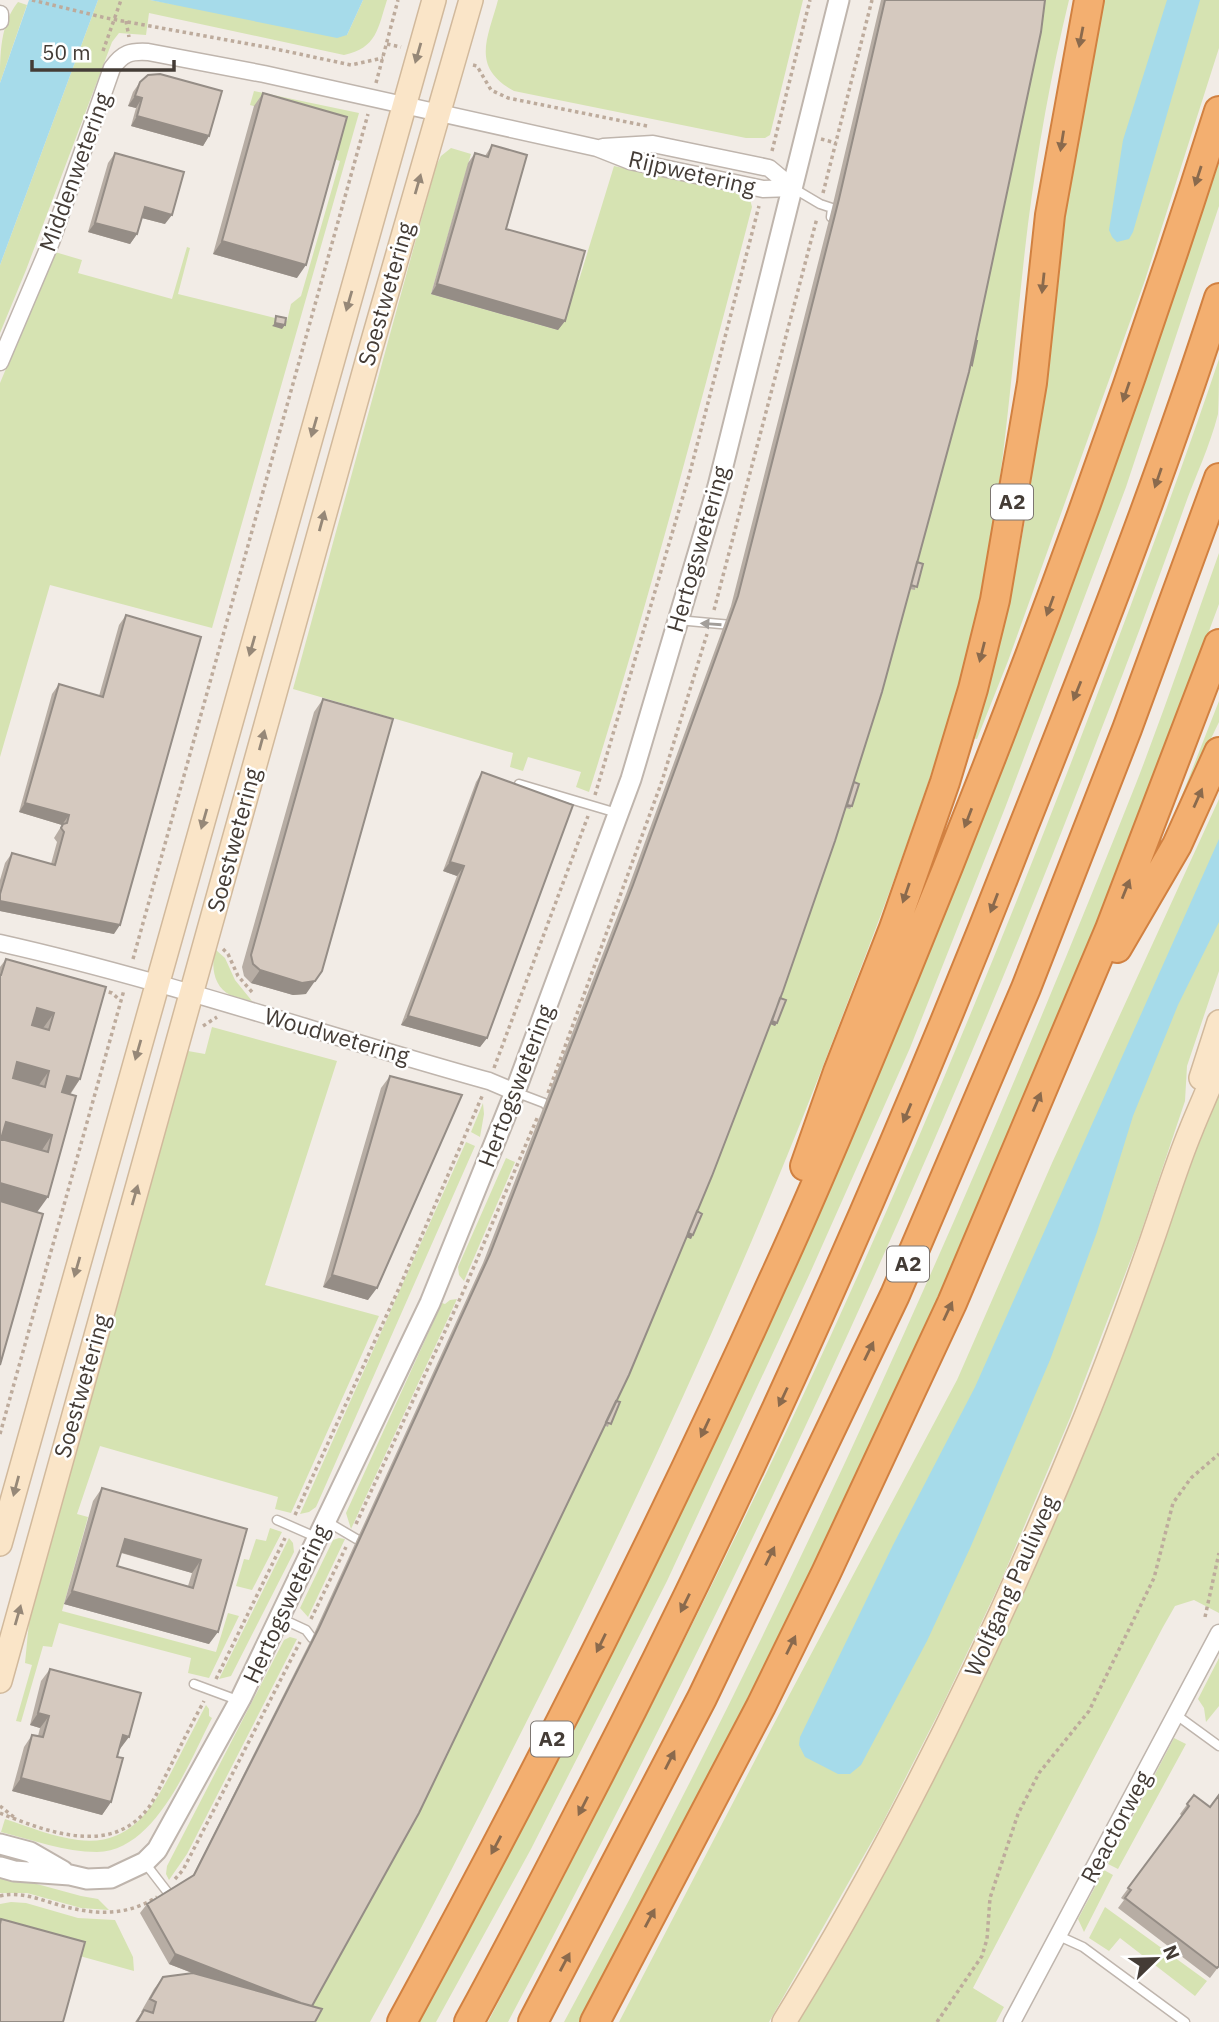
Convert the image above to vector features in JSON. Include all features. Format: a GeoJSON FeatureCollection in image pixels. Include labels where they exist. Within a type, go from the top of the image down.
{"type":"FeatureCollection","features":[{"type":"Feature","properties":{"kind":"highway","name":"A2"},"geometry":{"type":"LineString","coordinates":[[744,1344],[838,1072],[894,928],[945,782],[973,689],[995,600],[1032,383],[1050,215],[1089,0]]}},
{"type":"Feature","properties":{"kind":"highway","name":"A2"},"geometry":{"type":"LineString","coordinates":[[402,2022],[585,1675],[685,1472],[864,1071],[963,832],[1041,632],[1175,251],[1219,111]]}},
{"type":"Feature","properties":{"kind":"highway","name":"A2"},"geometry":{"type":"LineString","coordinates":[[469,2022],[650,1675],[812,1335],[970,963],[1113,600],[1154,490],[1219,298]]}},
{"type":"Feature","properties":{"kind":"highway","name":"A2"},"geometry":{"type":"LineString","coordinates":[[533,2022],[702,1698],[895,1295],[1026,988],[1132,716],[1219,478]]}},
{"type":"Feature","properties":{"kind":"highway","name":"A2"},"geometry":{"type":"LineString","coordinates":[[595,2022],[761,1706],[952,1303],[1141,850],[1219,644]]}},
{"type":"Feature","properties":{"kind":"highway","name":"A2"},"geometry":{"type":"LineString","coordinates":[[1062,1043],[1177,845],[1219,752]]}},
{"type":"Feature","properties":{"kind":"main road","name":"Soestwetering"},"geometry":{"type":"LineString","coordinates":[[0,1544],[434,0]]}},
{"type":"Feature","properties":{"kind":"main road","name":"Soestwetering"},"geometry":{"type":"LineString","coordinates":[[0,1681],[471,0]]}},
{"type":"Feature","properties":{"kind":"main road","name":"Wolfgang Pauliweg"},"geometry":{"type":"LineString","coordinates":[[1191,1129],[1196,1091],[1219,1022]]}},
{"type":"Feature","properties":{"kind":"main road","name":"Wolfgang Pauliweg"},"geometry":{"type":"LineString","coordinates":[[784,2022],[857,1897],[930,1760],[996,1622],[1085,1418],[1132,1297],[1191,1129],[1219,1061]]}},
{"type":"Feature","properties":{"kind":"street","name":"Hertogswetering"},"geometry":{"type":"LineString","coordinates":[[0,1867],[87,1879],[111,1878],[145,1862],[167,1835],[240,1701],[430,1303],[515,1092],[631,779],[718,486],[839,0]]}},
{"type":"Feature","properties":{"kind":"street"},"geometry":{"type":"LineString","coordinates":[[0,14],[0,21]]}},
{"type":"Feature","properties":{"kind":"street","name":"Middenwetering"},"geometry":{"type":"LineString","coordinates":[[0,362],[51,242],[112,68],[119,57],[131,51],[148,52],[404,106]]}},
{"type":"Feature","properties":{"kind":"street","name":"Rijpwetering"},"geometry":{"type":"LineString","coordinates":[[404,106],[597,148],[630,161],[763,189],[793,188]]}},
{"type":"Feature","properties":{"kind":"street"},"geometry":{"type":"LineString","coordinates":[[0,943],[156,985]]}},
{"type":"Feature","properties":{"kind":"street","name":"Woudwetering"},"geometry":{"type":"LineString","coordinates":[[156,985],[489,1081],[515,1092]]}},
{"type":"Feature","properties":{"kind":"street","name":"Reactorweg"},"geometry":{"type":"LineString","coordinates":[[1012,2022],[1219,1633]]}},
{"type":"Feature","properties":{"kind":"street","name":"Hertogswetering"},"geometry":{"type":"LineString","coordinates":[[0,1844],[30,1852],[70,1875]]}},
{"type":"Feature","properties":{"kind":"lane"},"geometry":{"type":"LineString","coordinates":[[793,188],[832,208],[830,221]]}},
{"type":"Feature","properties":{"kind":"lane"},"geometry":{"type":"LineString","coordinates":[[678,620],[731,625],[735,612]]}},
{"type":"Feature","properties":{"kind":"lane"},"geometry":{"type":"LineString","coordinates":[[519,784],[618,814]]}},
{"type":"Feature","properties":{"kind":"lane"},"geometry":{"type":"LineString","coordinates":[[515,1092],[544,1103],[555,1114],[552,1126]]}},
{"type":"Feature","properties":{"kind":"lane"},"geometry":{"type":"LineString","coordinates":[[276,1520],[322,1529],[366,1545],[373,1533]]}},
{"type":"Feature","properties":{"kind":"lane"},"geometry":{"type":"LineString","coordinates":[[280,1618],[306,1630],[312,1638]]}},
{"type":"Feature","properties":{"kind":"lane"},"geometry":{"type":"LineString","coordinates":[[194,1684],[240,1701]]}},
{"type":"Feature","properties":{"kind":"lane"},"geometry":{"type":"LineString","coordinates":[[1175,1714],[1219,1746]]}},
{"type":"Feature","properties":{"kind":"lane"},"geometry":{"type":"LineString","coordinates":[[145,1862],[165,1891],[183,1910]]}},
{"type":"Feature","properties":{"kind":"lane"},"geometry":{"type":"LineString","coordinates":[[1059,1936],[1083,1947],[1185,2022]]}},
{"type":"Feature","properties":{"kind":"path"},"geometry":{"type":"LineString","coordinates":[[32,0],[106,18],[351,65],[383,58]]}},
{"type":"Feature","properties":{"kind":"path"},"geometry":{"type":"LineString","coordinates":[[0,1434],[373,98],[398,0]]}},
{"type":"Feature","properties":{"kind":"path"},"geometry":{"type":"LineString","coordinates":[[760,147],[773,148],[810,0]]}},
{"type":"Feature","properties":{"kind":"path"},"geometry":{"type":"LineString","coordinates":[[387,44],[419,51]]}},
{"type":"Feature","properties":{"kind":"path"},"geometry":{"type":"LineString","coordinates":[[453,60],[477,66],[491,90],[508,99],[654,128]]}},
{"type":"Feature","properties":{"kind":"path"},"geometry":{"type":"LineString","coordinates":[[100,989],[112,993],[121,1001]]}},
{"type":"Feature","properties":{"kind":"path"},"geometry":{"type":"LineString","coordinates":[[937,2022],[982,1956],[987,1939],[990,1898],[1018,1814],[1039,1773],[1089,1711],[1095,1699],[1154,1578],[1173,1503],[1191,1478],[1219,1454]]}},
{"type":"Feature","properties":{"kind":"path"},"geometry":{"type":"LineString","coordinates":[[1205,1617],[1219,1553]]}},
{"type":"Feature","properties":{"kind":"path"},"geometry":{"type":"LineString","coordinates":[[0,1806],[18,1820]]}},
{"type":"Feature","properties":{"kind":"path"},"geometry":{"type":"LineString","coordinates":[[2,1822],[5,1810]]}},
{"type":"Feature","properties":{"kind":"green space"},"geometry":{"type":"Polygon","coordinates":[[[98,0],[150,0],[347,35],[363,0],[387,0],[378,28],[370,42],[355,52],[344,55],[149,13],[146,35],[119,33],[112,42],[0,333],[0,265],[98,0]]]}},
{"type":"Feature","properties":{"kind":"green space"},"geometry":{"type":"Polygon","coordinates":[[[498,0],[803,0],[770,135],[765,138],[746,138],[514,91],[500,82],[487,62],[487,39],[498,0]]]}},
{"type":"Feature","properties":{"kind":"green space"},"geometry":{"type":"Polygon","coordinates":[[[1032,0],[1069,0],[1051,83],[1032,196],[999,486],[982,590],[970,642],[943,738],[911,834],[773,1191],[663,1440],[545,1685],[438,1896],[370,2022],[313,2022],[305,2016],[366,1907],[1032,0]]]}},
{"type":"Feature","properties":{"kind":"green space"},"geometry":{"type":"Polygon","coordinates":[[[1098,0],[1219,0],[1219,48],[1145,280],[1008,661],[977,739],[971,738],[1007,616],[1029,499],[1054,278],[1098,0]]]}},
{"type":"Feature","properties":{"kind":"green space"},"geometry":{"type":"Polygon","coordinates":[[[18,2],[27,5],[0,83],[4,30],[18,2]]]}},
{"type":"Feature","properties":{"kind":"green space"},"geometry":{"type":"Polygon","coordinates":[[[254,91],[359,113],[212,628],[50,585],[0,757],[0,383],[55,252],[82,260],[78,273],[172,299],[187,247],[190,248],[178,294],[287,321],[291,304],[301,296],[340,161],[331,158],[339,130],[250,105],[254,91]]]}},
{"type":"Feature","properties":{"kind":"green space"},"geometry":{"type":"Polygon","coordinates":[[[451,148],[471,154],[431,294],[558,330],[573,279],[579,280],[614,166],[749,195],[752,207],[654,573],[589,792],[576,787],[581,772],[528,757],[523,771],[510,767],[513,753],[293,689],[436,166],[441,156],[451,148]]]}},
{"type":"Feature","properties":{"kind":"green space"},"geometry":{"type":"Polygon","coordinates":[[[1219,163],[1219,206],[1126,487],[1005,808],[910,1048],[810,1273],[667,1581],[531,1849],[436,2022],[416,2022],[987,801],[1111,479],[1219,163]]]}},
{"type":"Feature","properties":{"kind":"green space"},"geometry":{"type":"Polygon","coordinates":[[[1219,359],[1218,414],[1207,450],[1036,896],[898,1223],[749,1546],[590,1864],[508,2022],[488,2022],[725,1558],[800,1402],[878,1229],[990,967],[1060,791],[1158,532],[1219,359]]]}},
{"type":"Feature","properties":{"kind":"green space"},"geometry":{"type":"Polygon","coordinates":[[[1219,553],[1219,604],[1152,785],[997,1169],[908,1372],[775,1654],[585,2022],[564,2022],[722,1719],[797,1565],[939,1254],[1073,940],[1137,781],[1219,553]]]}},
{"type":"Feature","properties":{"kind":"green space"},"geometry":{"type":"Polygon","coordinates":[[[1219,701],[1219,722],[1175,813],[1219,701]]]}},
{"type":"Feature","properties":{"kind":"green space"},"geometry":{"type":"Polygon","coordinates":[[[1219,799],[1219,971],[1187,1066],[1185,1101],[1140,1235],[1070,1418],[1001,1581],[943,1704],[883,1822],[769,2022],[619,2022],[957,1380],[1052,1163],[1219,799]]]}},
{"type":"Feature","properties":{"kind":"green space"},"geometry":{"type":"Polygon","coordinates":[[[216,950],[225,958],[235,980],[252,1001],[230,995],[220,987],[214,969],[216,950]]]}},
{"type":"Feature","properties":{"kind":"green space"},"geometry":{"type":"Polygon","coordinates":[[[212,1027],[337,1061],[265,1285],[379,1316],[291,1513],[275,1509],[278,1497],[100,1446],[77,1514],[88,1517],[62,1611],[216,1652],[228,1613],[239,1616],[209,1678],[188,1673],[191,1658],[59,1623],[52,1647],[43,1646],[21,1722],[16,1721],[32,1665],[25,1663],[30,1612],[188,1051],[205,1054],[212,1027]]]}},
{"type":"Feature","properties":{"kind":"green space"},"geometry":{"type":"Polygon","coordinates":[[[1219,1077],[1219,1613],[1194,1600],[1175,1606],[1163,1627],[973,1988],[1004,2007],[996,2022],[798,2022],[923,1802],[1043,1549],[1130,1337],[1219,1077]]]}},
{"type":"Feature","properties":{"kind":"green space"},"geometry":{"type":"Polygon","coordinates":[[[483,1103],[484,1114],[480,1137],[471,1132],[483,1103]]]}},
{"type":"Feature","properties":{"kind":"green space"},"geometry":{"type":"Polygon","coordinates":[[[466,1142],[475,1146],[316,1507],[300,1514],[466,1142]]]}},
{"type":"Feature","properties":{"kind":"green space"},"geometry":{"type":"Polygon","coordinates":[[[506,1158],[515,1162],[464,1281],[459,1275],[458,1267],[506,1158]]]}},
{"type":"Feature","properties":{"kind":"green space"},"geometry":{"type":"Polygon","coordinates":[[[457,1299],[351,1529],[346,1513],[442,1303],[457,1299]]]}},
{"type":"Feature","properties":{"kind":"green space"},"geometry":{"type":"Polygon","coordinates":[[[270,1528],[282,1532],[252,1590],[236,1586],[244,1559],[249,1560],[256,1539],[266,1541],[270,1528]]]}},
{"type":"Feature","properties":{"kind":"green space"},"geometry":{"type":"Polygon","coordinates":[[[289,1538],[294,1552],[231,1676],[219,1679],[289,1538]]]}},
{"type":"Feature","properties":{"kind":"green space"},"geometry":{"type":"Polygon","coordinates":[[[345,1539],[308,1617],[300,1608],[333,1540],[345,1539]]]}},
{"type":"Feature","properties":{"kind":"green space"},"geometry":{"type":"Polygon","coordinates":[[[290,1637],[297,1639],[187,1854],[169,1880],[166,1874],[167,1866],[284,1640],[290,1637]]]}},
{"type":"Feature","properties":{"kind":"green space"},"geometry":{"type":"Polygon","coordinates":[[[1219,1658],[1219,1706],[1206,1722],[1204,1708],[1198,1699],[1219,1658]]]}},
{"type":"Feature","properties":{"kind":"green space"},"geometry":{"type":"Polygon","coordinates":[[[206,1705],[212,1718],[181,1779],[153,1821],[137,1837],[118,1848],[97,1852],[61,1848],[1,1832],[5,1819],[78,1840],[114,1837],[128,1830],[160,1793],[206,1705]]]}},
{"type":"Feature","properties":{"kind":"green space"},"geometry":{"type":"Polygon","coordinates":[[[1174,1738],[1186,1744],[1118,1869],[1108,1864],[1174,1738]]]}},
{"type":"Feature","properties":{"kind":"green space"},"geometry":{"type":"Polygon","coordinates":[[[1104,1870],[1113,1875],[1084,1932],[1078,1919],[1104,1870]]]}},
{"type":"Feature","properties":{"kind":"green space"},"geometry":{"type":"Polygon","coordinates":[[[0,1874],[98,1899],[109,1910],[81,1908],[27,1893],[0,1893],[0,1874]]]}},
{"type":"Feature","properties":{"kind":"green space"},"geometry":{"type":"Polygon","coordinates":[[[26,1903],[78,1918],[115,1920],[133,1957],[134,1971],[0,1934],[0,1904],[26,1903]]]}},
{"type":"Feature","properties":{"kind":"green space"},"geometry":{"type":"Polygon","coordinates":[[[1105,1907],[1207,1981],[1195,1996],[1120,1938],[1109,1951],[1089,1938],[1105,1907]]]}},
{"type":"Feature","properties":{"kind":"water"},"geometry":{"type":"Polygon","coordinates":[[[29,0],[98,0],[0,265],[0,83],[29,0]]]}},
{"type":"Feature","properties":{"kind":"water"},"geometry":{"type":"Polygon","coordinates":[[[150,0],[363,0],[347,35],[337,38],[150,0]]]}},
{"type":"Feature","properties":{"kind":"water"},"geometry":{"type":"Polygon","coordinates":[[[1167,0],[1200,0],[1133,232],[1129,239],[1117,242],[1109,230],[1123,140],[1167,0]]]}},
{"type":"Feature","properties":{"kind":"water"},"geometry":{"type":"Polygon","coordinates":[[[1219,839],[1219,922],[1178,1005],[1133,1116],[1097,1232],[1050,1360],[971,1546],[927,1641],[861,1765],[850,1774],[838,1774],[805,1757],[799,1745],[800,1737],[893,1545],[975,1387],[1219,839]]]}},
{"type":"Feature","properties":{"kind":"building"},"geometry":{"type":"Polygon","coordinates":[[[885,0],[1045,0],[1041,32],[969,372],[882,692],[835,841],[783,991],[712,1176],[629,1375],[419,1813],[312,2006],[301,2003],[175,1954],[147,1904],[194,1875],[319,1628],[490,1254],[633,885],[738,596],[839,199],[885,0]]]}},
{"type":"Feature","properties":{"kind":"building"},"geometry":{"type":"Polygon","coordinates":[[[160,74],[222,91],[209,136],[137,116],[142,98],[135,96],[140,82],[148,75],[160,74]]]}},
{"type":"Feature","properties":{"kind":"building"},"geometry":{"type":"Polygon","coordinates":[[[263,93],[347,117],[306,265],[222,241],[263,93]]]}},
{"type":"Feature","properties":{"kind":"building"},"geometry":{"type":"Polygon","coordinates":[[[492,145],[527,155],[506,229],[585,251],[565,321],[437,284],[475,153],[488,157],[492,145]]]}},
{"type":"Feature","properties":{"kind":"building"},"geometry":{"type":"Polygon","coordinates":[[[115,153],[184,172],[172,215],[145,207],[137,234],[95,223],[115,153]]]}},
{"type":"Feature","properties":{"kind":"building"},"geometry":{"type":"Polygon","coordinates":[[[276,316],[286,318],[285,325],[275,323],[276,316]]]}},
{"type":"Feature","properties":{"kind":"building"},"geometry":{"type":"Polygon","coordinates":[[[917,562],[923,564],[917,587],[911,585],[917,562]]]}},
{"type":"Feature","properties":{"kind":"building"},"geometry":{"type":"Polygon","coordinates":[[[126,615],[201,637],[120,925],[0,901],[12,853],[55,865],[64,832],[61,828],[67,823],[69,815],[25,803],[59,684],[103,697],[126,615]]]}},
{"type":"Feature","properties":{"kind":"building"},"geometry":{"type":"Polygon","coordinates":[[[323,699],[393,719],[322,971],[315,981],[302,983],[260,970],[253,964],[251,955],[323,699]]]}},
{"type":"Feature","properties":{"kind":"building"},"geometry":{"type":"Polygon","coordinates":[[[482,772],[573,805],[487,1038],[408,1016],[464,866],[450,862],[482,772]]]}},
{"type":"Feature","properties":{"kind":"building"},"geometry":{"type":"Polygon","coordinates":[[[854,782],[859,784],[852,806],[847,805],[854,782]]]}},
{"type":"Feature","properties":{"kind":"building"},"geometry":{"type":"Polygon","coordinates":[[[6,959],[106,987],[80,1079],[67,1076],[62,1092],[76,1096],[48,1197],[0,1183],[1,975],[6,959]],[[37,1008],[32,1025],[49,1030],[54,1013],[37,1008]],[[17,1062],[13,1078],[45,1087],[49,1071],[17,1062]],[[6,1122],[1,1139],[48,1152],[52,1135],[6,1122]]]}},
{"type":"Feature","properties":{"kind":"building"},"geometry":{"type":"Polygon","coordinates":[[[780,998],[786,1000],[777,1023],[772,1021],[780,998]]]}},
{"type":"Feature","properties":{"kind":"building"},"geometry":{"type":"Polygon","coordinates":[[[390,1076],[462,1095],[377,1288],[332,1275],[390,1076]]]}},
{"type":"Feature","properties":{"kind":"building"},"geometry":{"type":"Polygon","coordinates":[[[0,1201],[43,1214],[0,1365],[0,1201]]]}},
{"type":"Feature","properties":{"kind":"building"},"geometry":{"type":"Polygon","coordinates":[[[697,1211],[702,1214],[693,1235],[688,1233],[697,1211]]]}},
{"type":"Feature","properties":{"kind":"building"},"geometry":{"type":"Polygon","coordinates":[[[616,1401],[620,1402],[611,1424],[606,1422],[616,1401]]]}},
{"type":"Feature","properties":{"kind":"building"},"geometry":{"type":"Polygon","coordinates":[[[102,1488],[247,1529],[218,1632],[72,1591],[102,1488]],[[125,1539],[117,1566],[193,1588],[201,1560],[125,1539]]]}},
{"type":"Feature","properties":{"kind":"building"},"geometry":{"type":"Polygon","coordinates":[[[50,1669],[141,1693],[129,1737],[123,1735],[117,1757],[123,1758],[111,1802],[21,1778],[32,1735],[43,1737],[49,1716],[38,1713],[50,1669]]]}},
{"type":"Feature","properties":{"kind":"building"},"geometry":{"type":"Polygon","coordinates":[[[1194,1795],[1210,1807],[1219,1795],[1217,1968],[1125,1898],[1131,1890],[1128,1888],[1189,1806],[1187,1804],[1194,1795]]]}},
{"type":"Feature","properties":{"kind":"building"},"geometry":{"type":"Polygon","coordinates":[[[1,1919],[85,1942],[63,2022],[0,2022],[1,1919]]]}},
{"type":"Feature","properties":{"kind":"building"},"geometry":{"type":"Polygon","coordinates":[[[193,1973],[322,2009],[315,2022],[137,2022],[144,2010],[153,2013],[156,2002],[150,1999],[163,1977],[193,1973]]]}}]}
